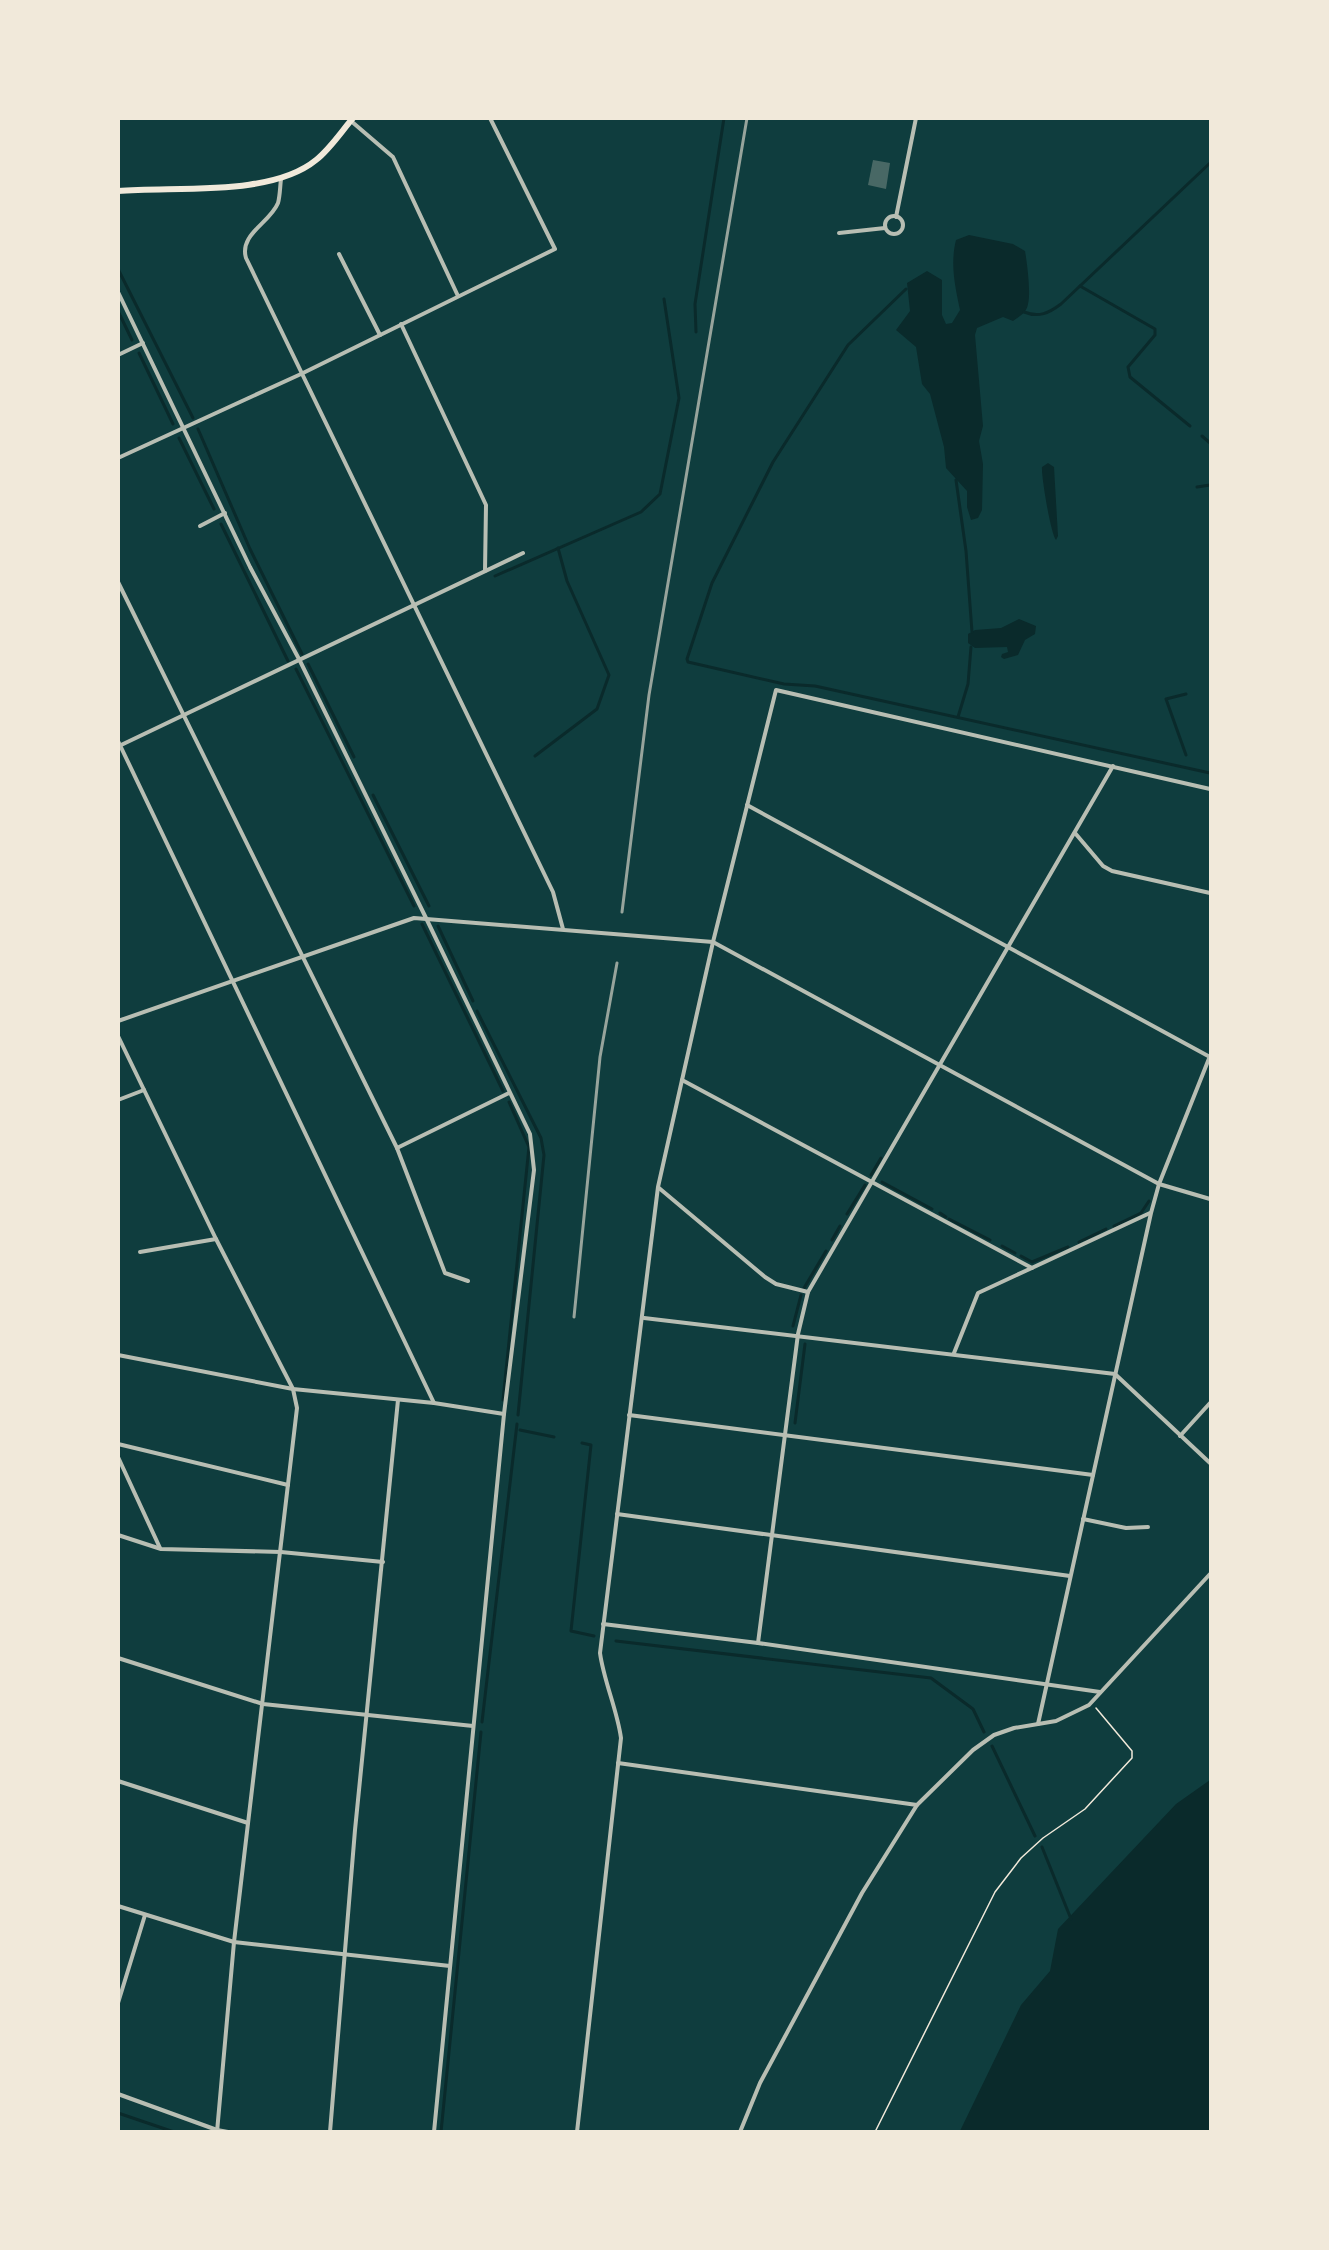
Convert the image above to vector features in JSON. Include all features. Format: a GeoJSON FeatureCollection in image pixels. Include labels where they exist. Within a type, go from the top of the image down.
{"type":"FeatureCollection","features":[{"type":"Feature","properties":{"kind":"main road"},"geometry":{"type":"LineString","coordinates":[[118,191],[244,185],[281,180],[317,160],[352,119]]}},
{"type":"Feature","properties":{"kind":"street"},"geometry":{"type":"LineString","coordinates":[[118,458],[301,374],[555,249],[490,118]]}},
{"type":"Feature","properties":{"kind":"street"},"geometry":{"type":"LineString","coordinates":[[897,217],[916,118]]}},
{"type":"Feature","properties":{"kind":"street"},"geometry":{"type":"LineString","coordinates":[[352,119],[393,157],[459,296]]}},
{"type":"Feature","properties":{"kind":"street"},"geometry":{"type":"LineString","coordinates":[[281,180],[277,204],[246,242],[244,251],[301,374],[553,891],[563,929]]}},
{"type":"Feature","properties":{"kind":"street"},"geometry":{"type":"LineString","coordinates":[[885,228],[891,235],[900,232],[903,223],[897,217]]}},
{"type":"Feature","properties":{"kind":"street"},"geometry":{"type":"LineString","coordinates":[[885,228],[887,219],[897,217]]}},
{"type":"Feature","properties":{"kind":"street"},"geometry":{"type":"LineString","coordinates":[[839,233],[885,228]]}},
{"type":"Feature","properties":{"kind":"street"},"geometry":{"type":"LineString","coordinates":[[339,254],[380,335]]}},
{"type":"Feature","properties":{"kind":"street"},"geometry":{"type":"LineString","coordinates":[[118,292],[185,427],[250,567],[300,661],[530,1134],[534,1170],[504,1414],[434,2132]]}},
{"type":"Feature","properties":{"kind":"street"},"geometry":{"type":"LineString","coordinates":[[401,324],[486,505],[486,571]]}},
{"type":"Feature","properties":{"kind":"street"},"geometry":{"type":"LineString","coordinates":[[118,355],[143,343]]}},
{"type":"Feature","properties":{"kind":"street"},"geometry":{"type":"LineString","coordinates":[[200,526],[225,513]]}},
{"type":"Feature","properties":{"kind":"street"},"geometry":{"type":"LineString","coordinates":[[434,1403],[234,980],[119,745],[300,661],[523,553]]}},
{"type":"Feature","properties":{"kind":"street"},"geometry":{"type":"LineString","coordinates":[[118,582],[397,1148],[445,1273],[468,1281]]}},
{"type":"Feature","properties":{"kind":"street"},"geometry":{"type":"LineString","coordinates":[[577,2132],[618,1763],[619,1726],[600,1653],[629,1415],[644,1318],[658,1187],[713,942],[776,690],[1210,789]]}},
{"type":"Feature","properties":{"kind":"street"},"geometry":{"type":"LineString","coordinates":[[758,1643],[798,1334],[808,1292],[1113,766]]}},
{"type":"Feature","properties":{"kind":"street"},"geometry":{"type":"LineString","coordinates":[[747,805],[1210,1057],[1159,1184],[1151,1213],[1038,1724]]}},
{"type":"Feature","properties":{"kind":"street"},"geometry":{"type":"LineString","coordinates":[[1075,833],[1103,866],[1112,871],[1210,893]]}},
{"type":"Feature","properties":{"kind":"street"},"geometry":{"type":"LineString","coordinates":[[118,1021],[408,918],[713,942],[1159,1184],[1210,1199]]}},
{"type":"Feature","properties":{"kind":"street"},"geometry":{"type":"LineString","coordinates":[[118,1036],[216,1239],[293,1389],[297,1408],[234,1942],[217,2131]]}},
{"type":"Feature","properties":{"kind":"street"},"geometry":{"type":"LineString","coordinates":[[682,1080],[1032,1268]]}},
{"type":"Feature","properties":{"kind":"street"},"geometry":{"type":"LineString","coordinates":[[118,1100],[144,1090]]}},
{"type":"Feature","properties":{"kind":"street"},"geometry":{"type":"LineString","coordinates":[[397,1148],[509,1094]]}},
{"type":"Feature","properties":{"kind":"street"},"geometry":{"type":"LineString","coordinates":[[658,1187],[765,1277],[776,1284],[808,1292]]}},
{"type":"Feature","properties":{"kind":"street"},"geometry":{"type":"LineString","coordinates":[[954,1353],[978,1293],[1151,1213]]}},
{"type":"Feature","properties":{"kind":"street"},"geometry":{"type":"LineString","coordinates":[[140,1252],[216,1239]]}},
{"type":"Feature","properties":{"kind":"street"},"geometry":{"type":"LineString","coordinates":[[644,1318],[798,1334],[1115,1374],[1210,1463]]}},
{"type":"Feature","properties":{"kind":"street"},"geometry":{"type":"LineString","coordinates":[[118,1354],[293,1389],[434,1403],[504,1414]]}},
{"type":"Feature","properties":{"kind":"street"},"geometry":{"type":"LineString","coordinates":[[330,2132],[398,1400]]}},
{"type":"Feature","properties":{"kind":"street"},"geometry":{"type":"LineString","coordinates":[[1180,1436],[1210,1403]]}},
{"type":"Feature","properties":{"kind":"street"},"geometry":{"type":"LineString","coordinates":[[629,1415],[1094,1475]]}},
{"type":"Feature","properties":{"kind":"street"},"geometry":{"type":"LineString","coordinates":[[118,1444],[288,1485]]}},
{"type":"Feature","properties":{"kind":"street"},"geometry":{"type":"LineString","coordinates":[[118,1457],[161,1549]]}},
{"type":"Feature","properties":{"kind":"street"},"geometry":{"type":"LineString","coordinates":[[617,1514],[1070,1576]]}},
{"type":"Feature","properties":{"kind":"street"},"geometry":{"type":"LineString","coordinates":[[1083,1519],[1126,1528],[1148,1527]]}},
{"type":"Feature","properties":{"kind":"street"},"geometry":{"type":"LineString","coordinates":[[118,1535],[161,1549],[281,1552],[383,1562]]}},
{"type":"Feature","properties":{"kind":"street"},"geometry":{"type":"LineString","coordinates":[[740,2132],[760,2084],[862,1893],[917,1805],[973,1750],[994,1735],[1014,1728],[1076,1714],[1101,1693],[1210,1574]]}},
{"type":"Feature","properties":{"kind":"street"},"geometry":{"type":"LineString","coordinates":[[603,1624],[758,1643],[1046,1683],[1101,1693]]}},
{"type":"Feature","properties":{"kind":"street"},"geometry":{"type":"LineString","coordinates":[[118,1658],[263,1704],[473,1726]]}},
{"type":"Feature","properties":{"kind":"street"},"geometry":{"type":"LineString","coordinates":[[618,1763],[917,1805]]}},
{"type":"Feature","properties":{"kind":"street"},"geometry":{"type":"LineString","coordinates":[[118,1782],[248,1823]]}},
{"type":"Feature","properties":{"kind":"street"},"geometry":{"type":"LineString","coordinates":[[118,1906],[234,1942],[450,1966]]}},
{"type":"Feature","properties":{"kind":"street"},"geometry":{"type":"LineString","coordinates":[[118,2003],[145,1915]]}},
{"type":"Feature","properties":{"kind":"street"},"geometry":{"type":"LineString","coordinates":[[118,2094],[217,2131],[228,2132]]}},
{"type":"Feature","properties":{"kind":"path"},"geometry":{"type":"LineString","coordinates":[[875,2132],[995,1892],[1021,1858],[1043,1838],[1085,1809],[1132,1758],[1132,1751],[1096,1708]]}},
{"type":"Feature","properties":{"kind":"water"},"geometry":{"type":"Polygon","coordinates":[[[969,235],[1013,244],[1025,251],[1029,293],[1027,307],[1020,316],[1013,321],[1003,317],[977,328],[975,335],[983,426],[979,441],[983,464],[982,510],[978,518],[971,520],[967,507],[967,491],[946,468],[944,447],[930,394],[922,384],[916,347],[896,330],[910,311],[907,283],[927,271],[942,280],[942,315],[946,324],[952,323],[960,310],[954,275],[954,249],[956,240],[969,235]]]}},
{"type":"Feature","properties":{"kind":"water"},"geometry":{"type":"Polygon","coordinates":[[[1048,463],[1054,467],[1058,536],[1056,540],[1049,517],[1042,473],[1042,467],[1048,463]]]}},
{"type":"Feature","properties":{"kind":"water"},"geometry":{"type":"Polygon","coordinates":[[[1019,619],[1036,626],[1035,634],[1025,640],[1018,655],[1004,659],[1001,657],[1002,654],[1008,652],[1007,647],[975,648],[968,643],[968,634],[975,630],[1001,628],[1019,619]]]}},
{"type":"Feature","properties":{"kind":"water"},"geometry":{"type":"Polygon","coordinates":[[[1210,1780],[1210,2131],[960,2131],[1021,2005],[1050,1971],[1058,1929],[1176,1804],[1210,1780]]]}},
{"type":"Feature","properties":{"kind":"building"},"geometry":{"type":"Polygon","coordinates":[[[873,160],[890,163],[886,189],[868,185],[873,160]]]}},
{"type":"Feature","properties":{"kind":"waterway"},"geometry":{"type":"LineString","coordinates":[[696,332],[695,304],[724,118]]}},
{"type":"Feature","properties":{"kind":"waterway"},"geometry":{"type":"LineString","coordinates":[[1024,312],[1034,315],[1044,314],[1061,304],[1210,163]]}},
{"type":"Feature","properties":{"kind":"waterway"},"geometry":{"type":"LineString","coordinates":[[118,269],[193,418]]}},
{"type":"Feature","properties":{"kind":"waterway"},"geometry":{"type":"LineString","coordinates":[[1080,286],[1155,329],[1155,335],[1128,367],[1130,377],[1190,426]]}},
{"type":"Feature","properties":{"kind":"waterway"},"geometry":{"type":"LineString","coordinates":[[906,289],[848,345],[773,462],[712,583],[687,659],[688,662],[784,684],[815,686],[1210,773]]}},
{"type":"Feature","properties":{"kind":"waterway"},"geometry":{"type":"LineString","coordinates":[[495,576],[641,512],[660,494],[679,398],[664,299]]}},
{"type":"Feature","properties":{"kind":"waterway"},"geometry":{"type":"LineString","coordinates":[[118,311],[132,340]]}},
{"type":"Feature","properties":{"kind":"waterway"},"geometry":{"type":"LineString","coordinates":[[139,353],[173,424]]}},
{"type":"Feature","properties":{"kind":"waterway"},"geometry":{"type":"LineString","coordinates":[[198,429],[250,549],[302,654]]}},
{"type":"Feature","properties":{"kind":"waterway"},"geometry":{"type":"LineString","coordinates":[[1202,436],[1210,443]]}},
{"type":"Feature","properties":{"kind":"waterway"},"geometry":{"type":"LineString","coordinates":[[179,438],[214,509]]}},
{"type":"Feature","properties":{"kind":"waterway"},"geometry":{"type":"LineString","coordinates":[[956,480],[966,551],[972,632]]}},
{"type":"Feature","properties":{"kind":"waterway"},"geometry":{"type":"LineString","coordinates":[[1197,487],[1210,485]]}},
{"type":"Feature","properties":{"kind":"waterway"},"geometry":{"type":"LineString","coordinates":[[221,524],[288,661]]}},
{"type":"Feature","properties":{"kind":"waterway"},"geometry":{"type":"LineString","coordinates":[[535,756],[597,709],[609,675],[567,581],[558,548]]}},
{"type":"Feature","properties":{"kind":"waterway"},"geometry":{"type":"LineString","coordinates":[[958,717],[968,684],[971,647]]}},
{"type":"Feature","properties":{"kind":"waterway"},"geometry":{"type":"LineString","coordinates":[[308,664],[354,757]]}},
{"type":"Feature","properties":{"kind":"waterway"},"geometry":{"type":"LineString","coordinates":[[296,669],[414,906]]}},
{"type":"Feature","properties":{"kind":"waterway"},"geometry":{"type":"LineString","coordinates":[[1186,694],[1166,699],[1186,755]]}},
{"type":"Feature","properties":{"kind":"waterway"},"geometry":{"type":"LineString","coordinates":[[373,795],[429,906]]}},
{"type":"Feature","properties":{"kind":"waterway"},"geometry":{"type":"LineString","coordinates":[[422,924],[503,1091]]}},
{"type":"Feature","properties":{"kind":"waterway"},"geometry":{"type":"LineString","coordinates":[[438,926],[473,1001]]}},
{"type":"Feature","properties":{"kind":"waterway"},"geometry":{"type":"LineString","coordinates":[[477,1011],[541,1138],[544,1155],[518,1415]]}},
{"type":"Feature","properties":{"kind":"waterway"},"geometry":{"type":"LineString","coordinates":[[503,1400],[529,1147],[509,1102]]}},
{"type":"Feature","properties":{"kind":"waterway"},"geometry":{"type":"LineString","coordinates":[[871,1175],[881,1158]]}},
{"type":"Feature","properties":{"kind":"waterway"},"geometry":{"type":"LineString","coordinates":[[882,1182],[932,1209]]}},
{"type":"Feature","properties":{"kind":"waterway"},"geometry":{"type":"LineString","coordinates":[[847,1214],[865,1185]]}},
{"type":"Feature","properties":{"kind":"waterway"},"geometry":{"type":"LineString","coordinates":[[1114,1226],[1141,1213],[1149,1201]]}},
{"type":"Feature","properties":{"kind":"waterway"},"geometry":{"type":"LineString","coordinates":[[940,1213],[946,1217]]}},
{"type":"Feature","properties":{"kind":"waterway"},"geometry":{"type":"LineString","coordinates":[[949,1219],[990,1240]]}},
{"type":"Feature","properties":{"kind":"waterway"},"geometry":{"type":"LineString","coordinates":[[832,1240],[840,1226]]}},
{"type":"Feature","properties":{"kind":"waterway"},"geometry":{"type":"LineString","coordinates":[[1079,1242],[1106,1229]]}},
{"type":"Feature","properties":{"kind":"waterway"},"geometry":{"type":"LineString","coordinates":[[1002,1246],[1015,1253]]}},
{"type":"Feature","properties":{"kind":"waterway"},"geometry":{"type":"LineString","coordinates":[[1021,1256],[1032,1262],[1068,1247]]}},
{"type":"Feature","properties":{"kind":"waterway"},"geometry":{"type":"LineString","coordinates":[[804,1288],[826,1251]]}},
{"type":"Feature","properties":{"kind":"waterway"},"geometry":{"type":"LineString","coordinates":[[793,1326],[801,1295]]}},
{"type":"Feature","properties":{"kind":"waterway"},"geometry":{"type":"LineString","coordinates":[[795,1423],[805,1344]]}},
{"type":"Feature","properties":{"kind":"waterway"},"geometry":{"type":"LineString","coordinates":[[482,1722],[517,1424]]}},
{"type":"Feature","properties":{"kind":"waterway"},"geometry":{"type":"LineString","coordinates":[[520,1430],[554,1437]]}},
{"type":"Feature","properties":{"kind":"waterway"},"geometry":{"type":"LineString","coordinates":[[582,1443],[591,1445],[571,1631],[594,1636]]}},
{"type":"Feature","properties":{"kind":"waterway"},"geometry":{"type":"LineString","coordinates":[[616,1641],[931,1678],[973,1709],[984,1732]]}},
{"type":"Feature","properties":{"kind":"waterway"},"geometry":{"type":"LineString","coordinates":[[441,2132],[481,1732]]}},
{"type":"Feature","properties":{"kind":"waterway"},"geometry":{"type":"LineString","coordinates":[[992,1746],[1035,1836]]}},
{"type":"Feature","properties":{"kind":"waterway"},"geometry":{"type":"LineString","coordinates":[[1042,1847],[1071,1919]]}},
{"type":"Feature","properties":{"kind":"waterway"},"geometry":{"type":"LineString","coordinates":[[118,2113],[174,2132]]}},
{"type":"Feature","properties":{"kind":"railway"},"geometry":{"type":"LineString","coordinates":[[622,912],[649,695],[747,118]]}},
{"type":"Feature","properties":{"kind":"railway"},"geometry":{"type":"LineString","coordinates":[[574,1317],[600,1057],[617,963]]}}]}
